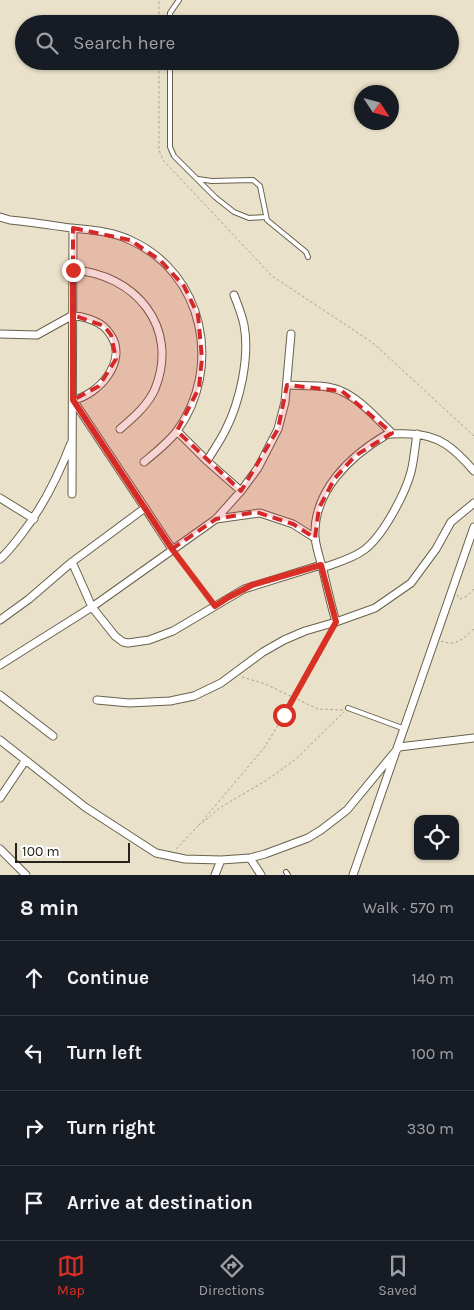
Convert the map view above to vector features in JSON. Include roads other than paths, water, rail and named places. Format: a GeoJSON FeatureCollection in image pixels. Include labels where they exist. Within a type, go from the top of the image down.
{"type":"FeatureCollection","features":[{"type":"Feature","properties":{"kind":"street"},"geometry":{"type":"LineString","coordinates":[[0,217],[91,230],[130,240],[160,260],[175,274],[184,286],[198,315],[202,339],[199,388],[178,431],[144,462]]}},
{"type":"Feature","properties":{"kind":"street"},"geometry":{"type":"LineString","coordinates":[[72,494],[73,228]]}},
{"type":"Feature","properties":{"kind":"street"},"geometry":{"type":"LineString","coordinates":[[73,270],[87,271],[105,276],[136,294],[147,305],[159,334],[160,369],[155,389],[146,404],[120,429]]}},
{"type":"Feature","properties":{"kind":"street"},"geometry":{"type":"LineString","coordinates":[[207,461],[226,430],[240,390],[246,344],[244,326],[234,295]]}},
{"type":"Feature","properties":{"kind":"street"},"geometry":{"type":"LineString","coordinates":[[0,334],[37,335],[73,315],[86,317],[104,326],[111,335],[116,359],[99,386],[81,398],[73,400]]}},
{"type":"Feature","properties":{"kind":"street"},"geometry":{"type":"LineString","coordinates":[[0,665],[92,607],[216,519],[241,491],[258,468],[278,429],[287,385],[291,334]]}},
{"type":"Feature","properties":{"kind":"street"},"geometry":{"type":"LineString","coordinates":[[287,385],[330,388],[342,391],[367,410],[392,433]]}},
{"type":"Feature","properties":{"kind":"street"},"geometry":{"type":"LineString","coordinates":[[73,400],[172,549]]}},
{"type":"Feature","properties":{"kind":"street"},"geometry":{"type":"LineString","coordinates":[[178,431],[207,461],[241,491]]}},
{"type":"Feature","properties":{"kind":"street"},"geometry":{"type":"LineString","coordinates":[[336,622],[315,538],[315,527],[319,508],[335,478],[355,456],[392,433],[430,435],[444,442],[474,471]]}},
{"type":"Feature","properties":{"kind":"street"},"geometry":{"type":"LineString","coordinates":[[72,562],[92,607],[115,636],[128,643],[149,640],[173,631],[252,585],[350,558],[363,550],[374,541],[401,496],[411,472],[417,434]]}},
{"type":"Feature","properties":{"kind":"street"},"geometry":{"type":"LineString","coordinates":[[0,559],[34,519],[59,473],[73,438]]}},
{"type":"Feature","properties":{"kind":"street"},"geometry":{"type":"LineString","coordinates":[[0,498],[34,519]]}},
{"type":"Feature","properties":{"kind":"street"},"geometry":{"type":"LineString","coordinates":[[97,700],[130,703],[188,698],[211,689],[284,640],[305,630],[336,622],[375,608],[411,583],[436,549],[451,522],[474,503]]}},
{"type":"Feature","properties":{"kind":"street"},"geometry":{"type":"LineString","coordinates":[[0,620],[29,599],[72,562],[144,508]]}},
{"type":"Feature","properties":{"kind":"street"},"geometry":{"type":"LineString","coordinates":[[216,519],[260,513],[292,524],[315,538]]}},
{"type":"Feature","properties":{"kind":"street"},"geometry":{"type":"LineString","coordinates":[[353,875],[474,527]]}},
{"type":"Feature","properties":{"kind":"street"},"geometry":{"type":"LineString","coordinates":[[0,694],[53,736]]}},
{"type":"Feature","properties":{"kind":"street"},"geometry":{"type":"LineString","coordinates":[[0,740],[85,807],[154,852],[169,856],[221,860],[250,858],[308,838],[340,817],[358,798],[399,747],[474,738]]}},
{"type":"Feature","properties":{"kind":"street"},"geometry":{"type":"LineString","coordinates":[[0,798],[25,760]]}},
{"type":"Feature","properties":{"kind":"street"},"geometry":{"type":"LineString","coordinates":[[0,849],[26,875]]}},
{"type":"Feature","properties":{"kind":"street"},"geometry":{"type":"LineString","coordinates":[[250,858],[260,875]]}},
{"type":"Feature","properties":{"kind":"street"},"geometry":{"type":"LineString","coordinates":[[215,875],[221,860]]}},
{"type":"Feature","properties":{"kind":"lane"},"geometry":{"type":"LineString","coordinates":[[170,15],[170,12],[179,0]]}},
{"type":"Feature","properties":{"kind":"lane"},"geometry":{"type":"LineString","coordinates":[[170,70],[170,146],[174,156],[215,197],[234,212],[249,218],[265,217]]}},
{"type":"Feature","properties":{"kind":"lane"},"geometry":{"type":"LineString","coordinates":[[197,178],[212,181],[255,181],[260,186],[265,217],[272,225],[306,252],[308,257]]}},
{"type":"Feature","properties":{"kind":"lane"},"geometry":{"type":"LineString","coordinates":[[348,708],[405,728]]}}]}
